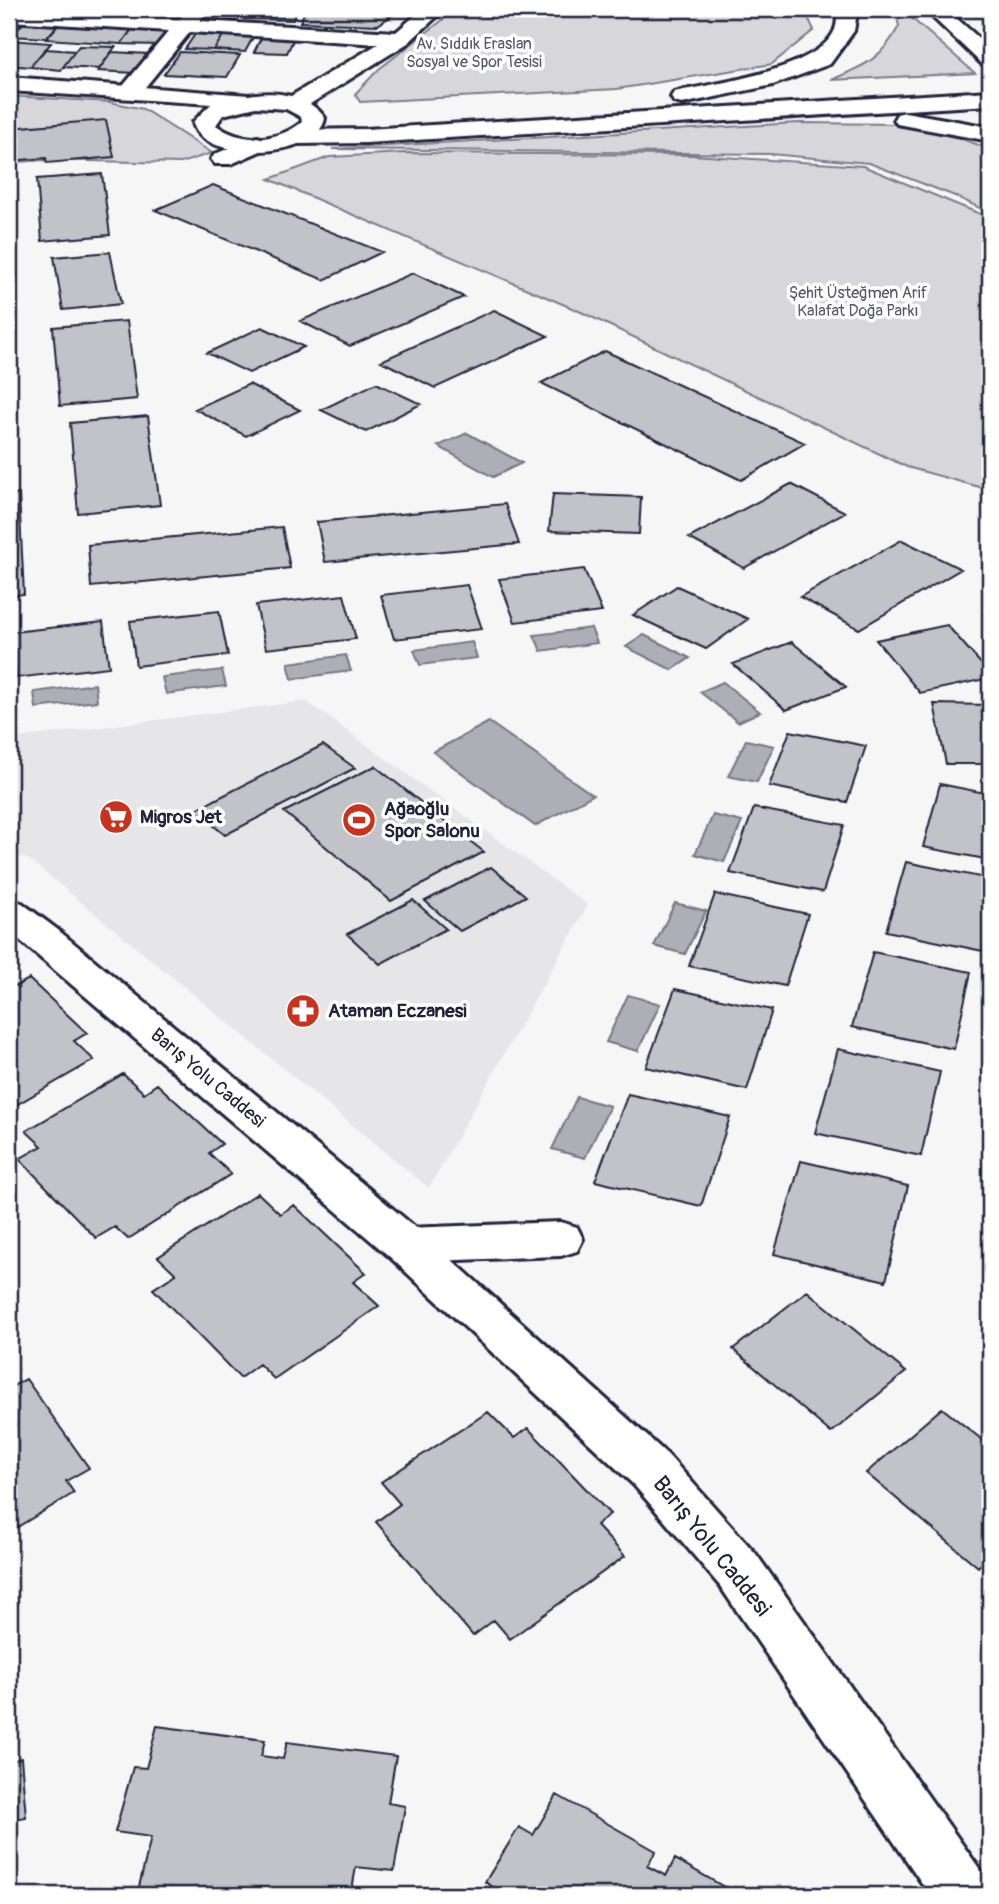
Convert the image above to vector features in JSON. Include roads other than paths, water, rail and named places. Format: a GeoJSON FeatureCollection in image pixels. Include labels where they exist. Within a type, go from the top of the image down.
{"type":"FeatureCollection","features":[{"type":"Feature","properties":{"kind":"main road"},"geometry":{"type":"LineString","coordinates":[[302,108],[401,39],[435,9]]}},
{"type":"Feature","properties":{"kind":"main road"},"geometry":{"type":"LineString","coordinates":[[672,99],[765,80],[822,59],[844,32],[847,13],[845,9]]}},
{"type":"Feature","properties":{"kind":"main road"},"geometry":{"type":"LineString","coordinates":[[934,9],[990,59]]}},
{"type":"Feature","properties":{"kind":"main road"},"geometry":{"type":"LineString","coordinates":[[9,15],[193,17],[401,39]]}},
{"type":"Feature","properties":{"kind":"main road"},"geometry":{"type":"LineString","coordinates":[[129,92],[193,17]]}},
{"type":"Feature","properties":{"kind":"main road"},"geometry":{"type":"LineString","coordinates":[[358,115],[816,94],[990,82]]}},
{"type":"Feature","properties":{"kind":"main road"},"geometry":{"type":"LineString","coordinates":[[9,83],[256,100],[334,114]]}},
{"type":"Feature","properties":{"kind":"main road"},"geometry":{"type":"LineString","coordinates":[[129,92],[159,104],[222,139],[257,144]]}},
{"type":"Feature","properties":{"kind":"main road"},"geometry":{"type":"LineString","coordinates":[[223,159],[257,144],[296,136],[366,136],[990,98]]}},
{"type":"Feature","properties":{"kind":"main road"},"geometry":{"type":"LineString","coordinates":[[211,134],[205,128],[204,122],[208,116],[226,105],[256,100]]}},
{"type":"Feature","properties":{"kind":"main road"},"geometry":{"type":"LineString","coordinates":[[296,136],[313,124],[314,118],[302,108]]}},
{"type":"Feature","properties":{"kind":"main road"},"geometry":{"type":"LineString","coordinates":[[627,120],[785,113],[868,114],[933,122],[990,134]]}},
{"type":"Feature","properties":{"kind":"main road","name":"Barış Yolu Caddesi"},"geometry":{"type":"LineString","coordinates":[[9,912],[406,1245],[651,1470],[738,1570],[964,1895]]}},
{"type":"Feature","properties":{"kind":"main road"},"geometry":{"type":"LineString","coordinates":[[406,1245],[561,1240]]}},
{"type":"Feature","properties":{"kind":"place","name":"Migros Jet"},"geometry":{"type":"Point","coordinates":[116,817]}},
{"type":"Feature","properties":{"kind":"place","name":"Ağaoğlu Spor Salonu"},"geometry":{"type":"Point","coordinates":[359,820]}},
{"type":"Feature","properties":{"kind":"place","name":"Ataman Eczanesi"},"geometry":{"type":"Point","coordinates":[303,1011]}},
{"type":"Feature","properties":{"kind":"park label","name":"Av. Sıddık Eraslan Sosyal ve Spor Tesisi"},"geometry":{"type":"Point","coordinates":[474,53]}},
{"type":"Feature","properties":{"kind":"park label","name":"Şehit Üsteğmen Arif Kalafat Doğa Parkı"},"geometry":{"type":"Point","coordinates":[858,302]}}]}
